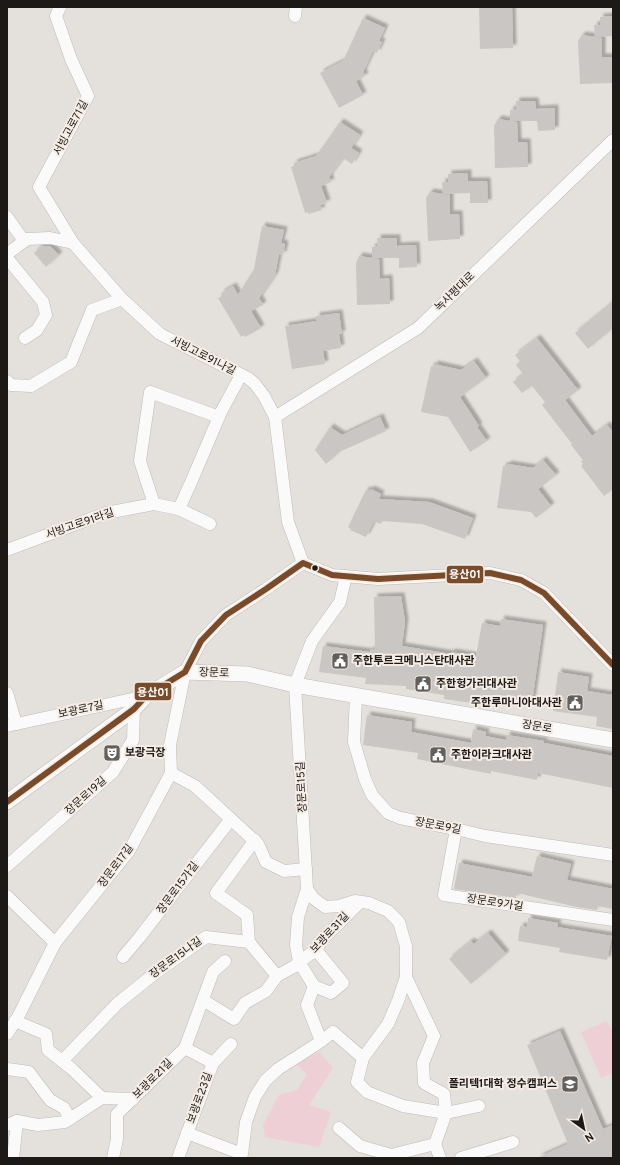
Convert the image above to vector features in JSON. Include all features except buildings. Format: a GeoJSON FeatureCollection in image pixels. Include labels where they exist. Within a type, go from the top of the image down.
{"type":"FeatureCollection","features":[{"type":"Feature","properties":{"kind":"street","name":"서빙고로71길"},"geometry":{"type":"LineString","coordinates":[[60,7],[56,16],[71,59],[88,96],[39,187],[73,243]]}},
{"type":"Feature","properties":{"kind":"street","name":"녹사평대로"},"geometry":{"type":"LineString","coordinates":[[275,417],[418,328],[613,140]]}},
{"type":"Feature","properties":{"kind":"street"},"geometry":{"type":"LineString","coordinates":[[7,217],[24,241]]}},
{"type":"Feature","properties":{"kind":"street"},"geometry":{"type":"LineString","coordinates":[[7,254],[27,238],[50,238],[73,243]]}},
{"type":"Feature","properties":{"kind":"street","name":"서빙고로91나길"},"geometry":{"type":"LineString","coordinates":[[73,243],[122,299],[160,334],[248,378],[255,384],[264,396],[275,417],[288,522],[303,563]]}},
{"type":"Feature","properties":{"kind":"street"},"geometry":{"type":"LineString","coordinates":[[7,258],[43,302],[46,315],[36,330],[26,338]]}},
{"type":"Feature","properties":{"kind":"street"},"geometry":{"type":"LineString","coordinates":[[7,381],[11,385],[32,386],[72,362],[92,310],[122,299]]}},
{"type":"Feature","properties":{"kind":"street"},"geometry":{"type":"LineString","coordinates":[[179,509],[219,417],[241,375]]}},
{"type":"Feature","properties":{"kind":"street"},"geometry":{"type":"LineString","coordinates":[[154,504],[140,461],[150,392],[219,417]]}},
{"type":"Feature","properties":{"kind":"street","name":"서빙고로91라길"},"geometry":{"type":"LineString","coordinates":[[7,550],[106,513],[154,504],[179,509],[210,524]]}},
{"type":"Feature","properties":{"kind":"street"},"geometry":{"type":"LineString","coordinates":[[303,563],[332,575],[378,578],[490,573],[521,580],[544,593],[613,665]]}},
{"type":"Feature","properties":{"kind":"street","name":"장문로17길"},"geometry":{"type":"LineString","coordinates":[[7,1034],[15,1022],[54,943],[130,852],[171,773],[170,745],[185,672],[201,641],[226,615],[303,563]]}},
{"type":"Feature","properties":{"kind":"street"},"geometry":{"type":"LineString","coordinates":[[295,685],[312,641],[340,602],[346,576]]}},
{"type":"Feature","properties":{"kind":"street","name":"장문로"},"geometry":{"type":"LineString","coordinates":[[7,802],[134,709],[146,696],[185,672],[248,674],[295,685],[613,740]]}},
{"type":"Feature","properties":{"kind":"street","name":"장문로15길"},"geometry":{"type":"LineString","coordinates":[[295,685],[307,889]]}},
{"type":"Feature","properties":{"kind":"street","name":"보광로7길"},"geometry":{"type":"LineString","coordinates":[[7,693],[12,725],[146,696]]}},
{"type":"Feature","properties":{"kind":"street","name":"장문로9길"},"geometry":{"type":"LineString","coordinates":[[356,696],[354,742],[365,779],[372,795],[388,813],[400,818],[485,836],[613,855]]}},
{"type":"Feature","properties":{"kind":"street","name":"장문로19길"},"geometry":{"type":"LineString","coordinates":[[7,866],[113,772],[133,740],[134,709]]}},
{"type":"Feature","properties":{"kind":"street"},"geometry":{"type":"LineString","coordinates":[[171,773],[195,786],[255,840],[266,862],[284,870],[306,869]]}},
{"type":"Feature","properties":{"kind":"street","name":"장문로15가길"},"geometry":{"type":"LineString","coordinates":[[123,957],[140,938],[231,819]]}},
{"type":"Feature","properties":{"kind":"street","name":"장문로9가길"},"geometry":{"type":"LineString","coordinates":[[456,829],[444,895],[613,920]]}},
{"type":"Feature","properties":{"kind":"street"},"geometry":{"type":"LineString","coordinates":[[255,840],[216,893],[247,915],[249,942],[277,976]]}},
{"type":"Feature","properties":{"kind":"street"},"geometry":{"type":"LineString","coordinates":[[307,889],[298,917],[296,945],[299,962],[314,986],[331,993],[343,983],[316,950]]}},
{"type":"Feature","properties":{"kind":"street","name":"보광로31길"},"geometry":{"type":"LineString","coordinates":[[307,889],[313,898],[325,907],[339,906],[355,901],[369,903],[388,911],[399,922],[406,946],[406,977],[398,1001],[388,1024],[363,1058],[357,1082],[367,1092],[403,1106],[446,1113],[478,1106]]}},
{"type":"Feature","properties":{"kind":"street"},"geometry":{"type":"LineString","coordinates":[[7,896],[54,943]]}},
{"type":"Feature","properties":{"kind":"street","name":"보광로31길"},"geometry":{"type":"LineString","coordinates":[[299,962],[316,950],[321,941],[360,902]]}},
{"type":"Feature","properties":{"kind":"street","name":"장문로15나길"},"geometry":{"type":"LineString","coordinates":[[62,1061],[118,1003],[154,974],[206,937],[249,942]]}},
{"type":"Feature","properties":{"kind":"street","name":"보광로21길"},"geometry":{"type":"LineString","coordinates":[[113,1158],[116,1139],[117,1114],[185,1048],[214,972],[225,961]]}},
{"type":"Feature","properties":{"kind":"street"},"geometry":{"type":"LineString","coordinates":[[203,1000],[234,1019],[245,1003],[266,991],[277,976],[295,966],[299,962]]}},
{"type":"Feature","properties":{"kind":"street","name":"보광로31길"},"geometry":{"type":"LineString","coordinates":[[406,977],[434,1036],[423,1063],[424,1083],[444,1094],[446,1113],[435,1144]]}},
{"type":"Feature","properties":{"kind":"street"},"geometry":{"type":"LineString","coordinates":[[314,986],[307,1005],[321,1041]]}},
{"type":"Feature","properties":{"kind":"street"},"geometry":{"type":"LineString","coordinates":[[15,1022],[46,1034],[48,1050],[72,1069],[102,1098]]}},
{"type":"Feature","properties":{"kind":"street","name":"보광로23길"},"geometry":{"type":"LineString","coordinates":[[187,1133],[247,1156],[246,1122],[254,1097],[265,1081],[278,1069],[300,1056],[333,1032],[363,1058]]}},
{"type":"Feature","properties":{"kind":"street","name":"보광로23길"},"geometry":{"type":"LineString","coordinates":[[178,1158],[213,1063],[231,1044]]}},
{"type":"Feature","properties":{"kind":"street","name":"보광로23길"},"geometry":{"type":"LineString","coordinates":[[185,1048],[213,1063]]}},
{"type":"Feature","properties":{"kind":"street"},"geometry":{"type":"LineString","coordinates":[[7,1069],[29,1072],[50,1100],[64,1108],[70,1119]]}},
{"type":"Feature","properties":{"kind":"street"},"geometry":{"type":"LineString","coordinates":[[13,1158],[12,1123],[38,1125],[65,1122],[102,1098],[133,1099]]}},
{"type":"Feature","properties":{"kind":"street"},"geometry":{"type":"LineString","coordinates":[[339,1128],[367,1153],[391,1154],[435,1144],[440,1158]]}},
{"type":"Feature","properties":{"kind":"street"},"geometry":{"type":"LineString","coordinates":[[461,1158],[513,1142]]}},
{"type":"Feature","properties":{"kind":"shaded area"},"geometry":{"type":"Polygon","coordinates":[[[607,1021],[613,1033],[613,1073],[601,1078],[581,1032],[607,1021]]]}},
{"type":"Feature","properties":{"kind":"shaded area"},"geometry":{"type":"Polygon","coordinates":[[[319,1052],[333,1068],[309,1105],[331,1112],[319,1147],[265,1137],[263,1125],[279,1095],[297,1090],[307,1074],[296,1064],[319,1052]]]}},
{"type":"Feature","properties":{"kind":"transit line","name":"용산01"},"geometry":{"type":"LineString","coordinates":[[7,802],[134,709],[146,696],[185,672],[201,641],[226,615],[303,563],[332,575],[378,579],[490,573],[521,580],[544,593],[613,665]]}},
{"type":"Feature","properties":{"kind":"place","name":"주한투르크메니스탄대사관"},"geometry":{"type":"Point","coordinates":[340,661]}},
{"type":"Feature","properties":{"kind":"place","name":"주한헝가리대사관"},"geometry":{"type":"Point","coordinates":[423,684]}},
{"type":"Feature","properties":{"kind":"place","name":"주한루마니아대사관"},"geometry":{"type":"Point","coordinates":[575,703]}},
{"type":"Feature","properties":{"kind":"place","name":"보광극장"},"geometry":{"type":"Point","coordinates":[112,753]}},
{"type":"Feature","properties":{"kind":"place","name":"주한이라크대사관"},"geometry":{"type":"Point","coordinates":[438,755]}},
{"type":"Feature","properties":{"kind":"place","name":"폴리텍1대학 정수캠퍼스"},"geometry":{"type":"Point","coordinates":[570,1084]}}]}
